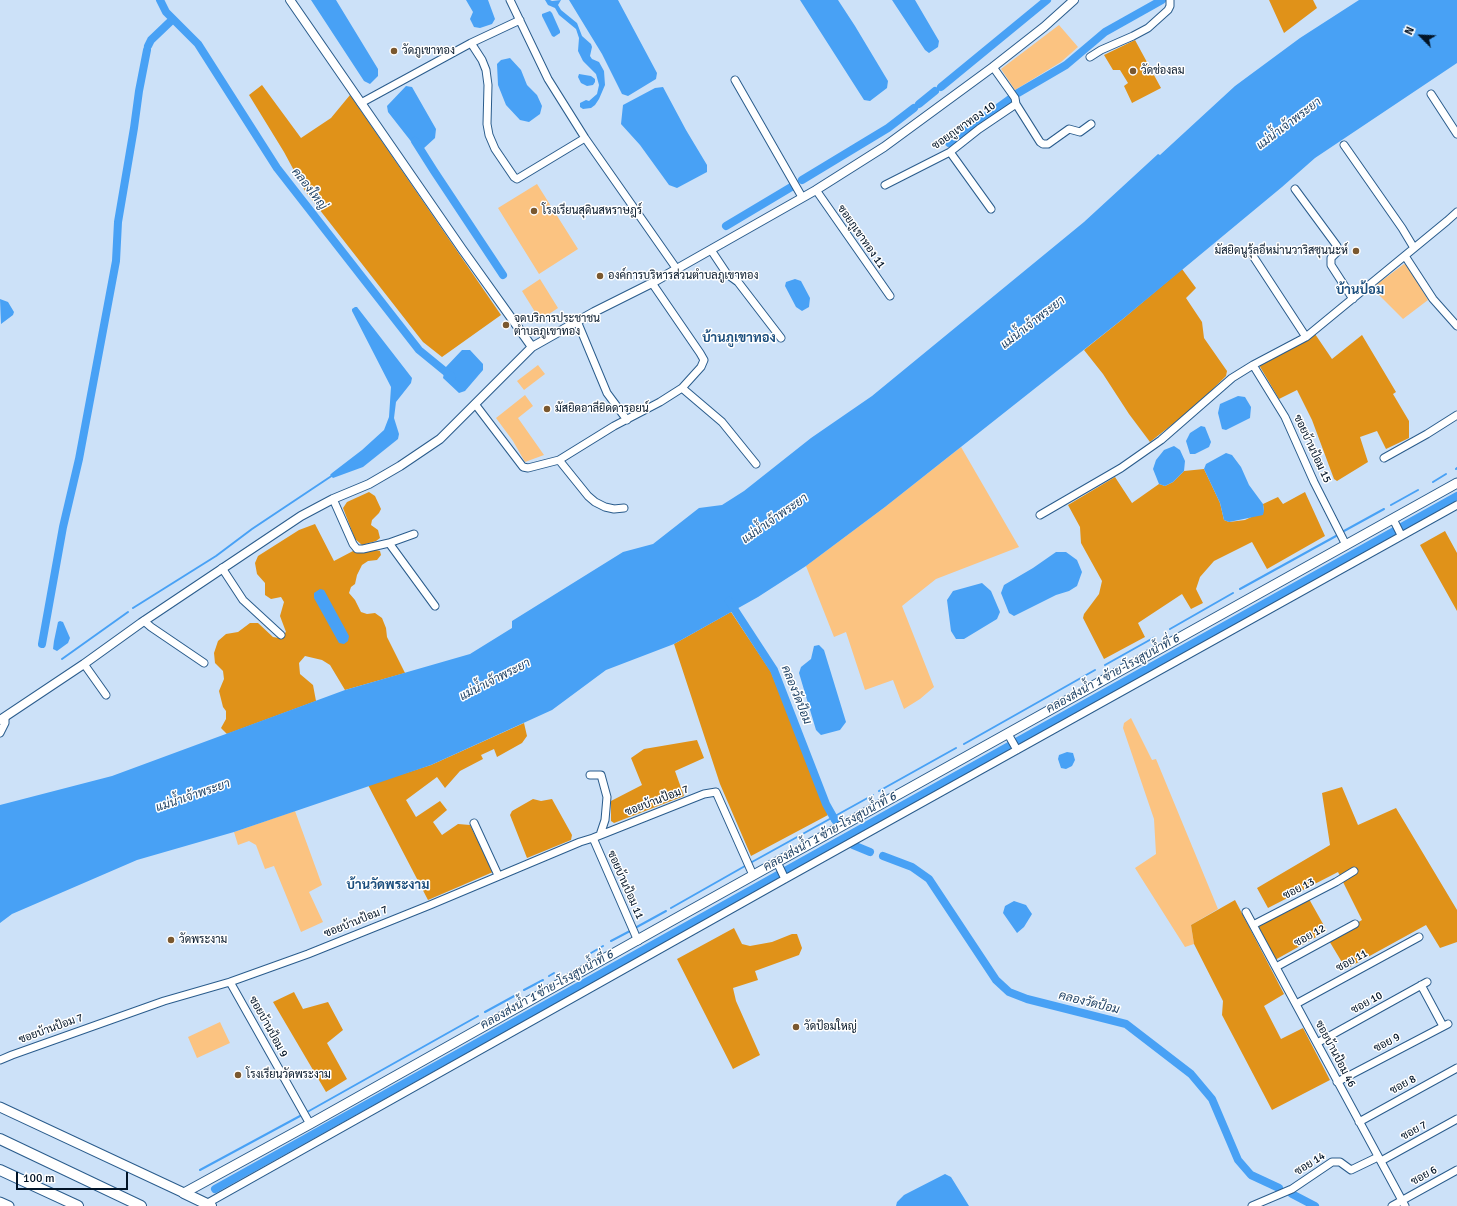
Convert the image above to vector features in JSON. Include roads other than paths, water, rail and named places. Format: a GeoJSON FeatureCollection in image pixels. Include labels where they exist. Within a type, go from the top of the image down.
{"type":"FeatureCollection","features":[{"type":"Feature","properties":{"kind":"main road"},"geometry":{"type":"LineString","coordinates":[[184,1193],[638,941],[753,875],[779,864],[1010,736],[1346,545],[1394,522],[1457,483]]}},
{"type":"Feature","properties":{"kind":"main road"},"geometry":{"type":"LineString","coordinates":[[0,1107],[208,1205]]}},
{"type":"Feature","properties":{"kind":"main road"},"geometry":{"type":"LineString","coordinates":[[0,1139],[141,1206]]}},
{"type":"Feature","properties":{"kind":"main road"},"geometry":{"type":"LineString","coordinates":[[0,1170],[78,1206]]}},
{"type":"Feature","properties":{"kind":"main road"},"geometry":{"type":"LineString","coordinates":[[0,1202],[9,1206]]}},
{"type":"Feature","properties":{"kind":"street"},"geometry":{"type":"LineString","coordinates":[[290,0],[462,249],[532,347]]}},
{"type":"Feature","properties":{"kind":"street"},"geometry":{"type":"LineString","coordinates":[[510,0],[548,79],[585,138],[676,268]]}},
{"type":"Feature","properties":{"kind":"street"},"geometry":{"type":"LineString","coordinates":[[0,734],[5,723],[2,718],[84,664],[222,568],[301,516],[369,484],[400,466],[440,439],[532,347],[577,321],[711,250],[816,190],[884,146],[993,68],[1044,27],[1074,0]]}},
{"type":"Feature","properties":{"kind":"street"},"geometry":{"type":"LineString","coordinates":[[1090,57],[1101,50],[1148,28],[1168,10],[1170,0]]}},
{"type":"Feature","properties":{"kind":"street"},"geometry":{"type":"LineString","coordinates":[[361,103],[471,43],[520,20]]}},
{"type":"Feature","properties":{"kind":"street"},"geometry":{"type":"LineString","coordinates":[[471,43],[482,60],[486,70],[488,85],[487,124],[489,135],[495,149],[514,177],[517,179],[585,138]]}},
{"type":"Feature","properties":{"kind":"street"},"geometry":{"type":"LineString","coordinates":[[993,68],[1015,98],[1016,104],[1040,142],[1043,144],[1048,144],[1069,129],[1080,132],[1090,124]]}},
{"type":"Feature","properties":{"kind":"street"},"geometry":{"type":"LineString","coordinates":[[735,80],[802,197]]}},
{"type":"Feature","properties":{"kind":"street"},"geometry":{"type":"LineString","coordinates":[[1431,94],[1457,134]]}},
{"type":"Feature","properties":{"kind":"street","name":"ซอยภูเขาทอง 10"},"geometry":{"type":"LineString","coordinates":[[885,185],[950,152],[979,129],[1016,104]]}},
{"type":"Feature","properties":{"kind":"street"},"geometry":{"type":"LineString","coordinates":[[1344,146],[1402,228],[1414,248]]}},
{"type":"Feature","properties":{"kind":"street"},"geometry":{"type":"LineString","coordinates":[[950,152],[991,209]]}},
{"type":"Feature","properties":{"kind":"street"},"geometry":{"type":"LineString","coordinates":[[1295,189],[1337,246],[1338,252],[1331,258],[1331,264],[1353,299]]}},
{"type":"Feature","properties":{"kind":"street","name":"ซอยภูเขาทอง 11"},"geometry":{"type":"LineString","coordinates":[[816,190],[890,296]]}},
{"type":"Feature","properties":{"kind":"street"},"geometry":{"type":"LineString","coordinates":[[1040,515],[1121,468],[1161,440],[1232,378],[1306,337],[1447,222],[1457,212]]}},
{"type":"Feature","properties":{"kind":"street"},"geometry":{"type":"LineString","coordinates":[[711,250],[727,274],[738,282],[781,338]]}},
{"type":"Feature","properties":{"kind":"street"},"geometry":{"type":"LineString","coordinates":[[1253,256],[1306,337]]}},
{"type":"Feature","properties":{"kind":"street"},"geometry":{"type":"LineString","coordinates":[[1405,256],[1430,295],[1457,326]]}},
{"type":"Feature","properties":{"kind":"street"},"geometry":{"type":"LineString","coordinates":[[474,404],[523,467],[528,468],[559,460],[682,388],[701,367],[704,360],[652,282]]}},
{"type":"Feature","properties":{"kind":"street"},"geometry":{"type":"LineString","coordinates":[[577,321],[607,393],[627,420]]}},
{"type":"Feature","properties":{"kind":"street","name":"ซอยบ้านป้อม 15"},"geometry":{"type":"LineString","coordinates":[[1253,365],[1285,417],[1314,482],[1346,545]]}},
{"type":"Feature","properties":{"kind":"street"},"geometry":{"type":"LineString","coordinates":[[682,388],[722,422],[756,464]]}},
{"type":"Feature","properties":{"kind":"street"},"geometry":{"type":"LineString","coordinates":[[1384,458],[1457,415]]}},
{"type":"Feature","properties":{"kind":"street"},"geometry":{"type":"LineString","coordinates":[[559,460],[588,496],[595,502],[605,507],[614,509],[624,508]]}},
{"type":"Feature","properties":{"kind":"street"},"geometry":{"type":"LineString","coordinates":[[333,500],[353,544],[357,549],[388,543],[414,534]]}},
{"type":"Feature","properties":{"kind":"street"},"geometry":{"type":"LineString","coordinates":[[208,1205],[784,877],[1016,749],[1400,533],[1457,505]]}},
{"type":"Feature","properties":{"kind":"street"},"geometry":{"type":"LineString","coordinates":[[1394,522],[1400,533]]}},
{"type":"Feature","properties":{"kind":"street"},"geometry":{"type":"LineString","coordinates":[[388,543],[435,606]]}},
{"type":"Feature","properties":{"kind":"street"},"geometry":{"type":"LineString","coordinates":[[222,568],[244,600],[281,635]]}},
{"type":"Feature","properties":{"kind":"street"},"geometry":{"type":"LineString","coordinates":[[144,621],[204,663]]}},
{"type":"Feature","properties":{"kind":"street"},"geometry":{"type":"LineString","coordinates":[[84,664],[106,695]]}},
{"type":"Feature","properties":{"kind":"street"},"geometry":{"type":"LineString","coordinates":[[1010,736],[1016,749]]}},
{"type":"Feature","properties":{"kind":"street"},"geometry":{"type":"LineString","coordinates":[[590,775],[601,775],[607,798],[605,820],[600,835]]}},
{"type":"Feature","properties":{"kind":"street","name":"ซอยบ้านป้อม 7"},"geometry":{"type":"LineString","coordinates":[[0,1060],[164,1001],[230,982],[308,954],[580,842],[704,794],[716,792],[753,875]]}},
{"type":"Feature","properties":{"kind":"street"},"geometry":{"type":"LineString","coordinates":[[474,823],[498,876]]}},
{"type":"Feature","properties":{"kind":"street","name":"ซอยบ้านป้อม 11"},"geometry":{"type":"LineString","coordinates":[[593,838],[638,941]]}},
{"type":"Feature","properties":{"kind":"street"},"geometry":{"type":"LineString","coordinates":[[779,864],[784,877]]}},
{"type":"Feature","properties":{"kind":"street","name":"ซอย 13"},"geometry":{"type":"LineString","coordinates":[[1253,925],[1336,882],[1354,871]]}},
{"type":"Feature","properties":{"kind":"street","name":"ซอยบ้านป้อม 46"},"geometry":{"type":"LineString","coordinates":[[1246,912],[1403,1203]]}},
{"type":"Feature","properties":{"kind":"street","name":"ซอย 12"},"geometry":{"type":"LineString","coordinates":[[1276,967],[1355,924]]}},
{"type":"Feature","properties":{"kind":"street","name":"ซอย 11"},"geometry":{"type":"LineString","coordinates":[[1296,1004],[1419,937]]}},
{"type":"Feature","properties":{"kind":"street","name":"ซอยบ้านป้อม 9"},"geometry":{"type":"LineString","coordinates":[[230,982],[310,1124]]}},
{"type":"Feature","properties":{"kind":"street","name":"ซอย 10"},"geometry":{"type":"LineString","coordinates":[[1317,1043],[1424,984],[1446,1025]]}},
{"type":"Feature","properties":{"kind":"street","name":"ซอย 9"},"geometry":{"type":"LineString","coordinates":[[1337,1082],[1446,1025]]}},
{"type":"Feature","properties":{"kind":"street","name":"ซอย 8"},"geometry":{"type":"LineString","coordinates":[[1359,1122],[1457,1068]]}},
{"type":"Feature","properties":{"kind":"street","name":"ซอย 7"},"geometry":{"type":"LineString","coordinates":[[1380,1159],[1457,1119]]}},
{"type":"Feature","properties":{"kind":"street","name":"ซอย 14"},"geometry":{"type":"LineString","coordinates":[[1252,1206],[1292,1189],[1332,1162],[1340,1162],[1351,1170],[1380,1159]]}},
{"type":"Feature","properties":{"kind":"street","name":"ซอย 6"},"geometry":{"type":"LineString","coordinates":[[1392,1206],[1403,1203],[1457,1170]]}},
{"type":"Feature","properties":{"kind":"water"},"geometry":{"type":"Polygon","coordinates":[[[311,0],[336,0],[378,69],[378,76],[370,84],[364,81],[311,0]]]}},
{"type":"Feature","properties":{"kind":"water"},"geometry":{"type":"Polygon","coordinates":[[[466,0],[488,0],[495,19],[492,24],[480,28],[474,27],[470,19],[473,12],[466,0]]]}},
{"type":"Feature","properties":{"kind":"water"},"geometry":{"type":"Polygon","coordinates":[[[545,0],[561,0],[558,5],[561,10],[577,23],[582,36],[591,44],[592,47],[590,56],[592,59],[599,62],[604,71],[605,85],[599,99],[591,108],[583,109],[580,107],[580,103],[586,100],[589,101],[597,94],[599,85],[596,74],[583,61],[578,51],[579,38],[576,29],[559,15],[555,8],[548,5],[545,0]]]}},
{"type":"Feature","properties":{"kind":"water"},"geometry":{"type":"Polygon","coordinates":[[[569,0],[618,0],[657,73],[656,79],[628,96],[622,94],[602,54],[569,0]]]}},
{"type":"Feature","properties":{"kind":"water"},"geometry":{"type":"Polygon","coordinates":[[[800,0],[838,0],[888,81],[887,88],[870,101],[864,100],[800,0]]]}},
{"type":"Feature","properties":{"kind":"water"},"geometry":{"type":"Polygon","coordinates":[[[892,0],[915,0],[939,41],[938,47],[929,53],[925,50],[892,0]]]}},
{"type":"Feature","properties":{"kind":"water","name":"แม่น้ำเจ้าพระยา"},"geometry":{"type":"Polygon","coordinates":[[[1359,0],[1457,0],[1457,63],[1315,158],[1124,318],[885,507],[806,566],[758,597],[674,644],[606,670],[552,710],[431,765],[234,832],[137,860],[12,914],[0,923],[0,805],[112,776],[345,690],[470,654],[512,628],[512,621],[623,552],[653,544],[699,508],[722,505],[744,491],[811,438],[872,396],[1084,222],[1235,86],[1300,38],[1359,0]]]}},
{"type":"Feature","properties":{"kind":"water"},"geometry":{"type":"Polygon","coordinates":[[[550,11],[560,31],[560,33],[554,37],[552,36],[542,16],[542,14],[550,11]]]}},
{"type":"Feature","properties":{"kind":"water"},"geometry":{"type":"Polygon","coordinates":[[[510,58],[521,70],[527,85],[537,95],[542,106],[540,114],[529,122],[520,120],[506,105],[498,85],[497,64],[501,60],[510,58]]]}},
{"type":"Feature","properties":{"kind":"water"},"geometry":{"type":"Polygon","coordinates":[[[579,74],[591,76],[595,79],[595,82],[593,85],[587,86],[581,83],[578,77],[579,74]]]}},
{"type":"Feature","properties":{"kind":"water"},"geometry":{"type":"Polygon","coordinates":[[[406,86],[412,87],[436,129],[435,138],[423,149],[417,149],[388,112],[387,106],[406,86]]]}},
{"type":"Feature","properties":{"kind":"water"},"geometry":{"type":"Polygon","coordinates":[[[663,87],[707,165],[707,172],[677,188],[669,185],[640,145],[621,124],[623,105],[655,88],[663,87]]]}},
{"type":"Feature","properties":{"kind":"water"},"geometry":{"type":"Polygon","coordinates":[[[795,279],[801,281],[810,298],[809,307],[802,311],[796,307],[785,286],[786,282],[795,279]]]}},
{"type":"Feature","properties":{"kind":"water"},"geometry":{"type":"Polygon","coordinates":[[[0,299],[8,302],[14,312],[13,315],[1,324],[0,299]]]}},
{"type":"Feature","properties":{"kind":"water"},"geometry":{"type":"Polygon","coordinates":[[[355,307],[357,307],[412,378],[411,383],[396,402],[394,418],[399,434],[398,439],[363,467],[333,478],[330,475],[332,473],[362,450],[384,430],[389,417],[391,387],[352,311],[355,307]]]}},
{"type":"Feature","properties":{"kind":"water"},"geometry":{"type":"Polygon","coordinates":[[[462,350],[470,350],[483,364],[483,370],[465,391],[459,393],[443,378],[445,368],[462,350]]]}},
{"type":"Feature","properties":{"kind":"water"},"geometry":{"type":"Polygon","coordinates":[[[1238,396],[1245,397],[1251,407],[1250,418],[1226,430],[1222,429],[1218,413],[1220,404],[1238,396]]]}},
{"type":"Feature","properties":{"kind":"water"},"geometry":{"type":"Polygon","coordinates":[[[1201,426],[1205,427],[1211,442],[1209,447],[1195,454],[1190,454],[1186,441],[1190,433],[1201,426]]]}},
{"type":"Feature","properties":{"kind":"water"},"geometry":{"type":"Polygon","coordinates":[[[1174,446],[1180,450],[1185,461],[1184,471],[1173,482],[1165,486],[1159,484],[1153,469],[1156,460],[1164,450],[1174,446]]]}},
{"type":"Feature","properties":{"kind":"water"},"geometry":{"type":"Polygon","coordinates":[[[1226,453],[1232,455],[1241,467],[1249,485],[1263,504],[1263,515],[1229,522],[1224,520],[1220,503],[1204,469],[1206,464],[1226,453]]]}},
{"type":"Feature","properties":{"kind":"water"},"geometry":{"type":"Polygon","coordinates":[[[1056,552],[1066,552],[1077,560],[1082,572],[1077,586],[1014,616],[1009,613],[1001,593],[1004,585],[1056,552]]]}},
{"type":"Feature","properties":{"kind":"water"},"geometry":{"type":"Polygon","coordinates":[[[982,583],[991,591],[1000,612],[997,619],[964,639],[956,639],[951,631],[947,600],[953,591],[982,583]]]}},
{"type":"Feature","properties":{"kind":"water"},"geometry":{"type":"Polygon","coordinates":[[[320,589],[324,590],[349,636],[348,641],[344,644],[339,643],[314,598],[314,593],[320,589]]]}},
{"type":"Feature","properties":{"kind":"water"},"geometry":{"type":"Polygon","coordinates":[[[58,622],[63,622],[70,638],[68,643],[57,651],[53,649],[58,622]]]}},
{"type":"Feature","properties":{"kind":"water"},"geometry":{"type":"Polygon","coordinates":[[[819,645],[824,650],[846,722],[840,730],[821,735],[816,730],[799,673],[801,667],[811,659],[814,646],[819,645]]]}},
{"type":"Feature","properties":{"kind":"water"},"geometry":{"type":"Polygon","coordinates":[[[1067,752],[1073,753],[1075,760],[1072,766],[1066,769],[1061,768],[1058,759],[1059,755],[1067,752]]]}},
{"type":"Feature","properties":{"kind":"water"},"geometry":{"type":"Polygon","coordinates":[[[1014,901],[1026,905],[1032,914],[1024,927],[1017,933],[1003,913],[1005,906],[1014,901]]]}},
{"type":"Feature","properties":{"kind":"water"},"geometry":{"type":"Polygon","coordinates":[[[945,1174],[951,1177],[969,1206],[896,1206],[897,1202],[904,1195],[945,1174]]]}},
{"type":"Feature","properties":{"kind":"waterway","name":"คลองใหญ่"},"geometry":{"type":"LineString","coordinates":[[160,0],[166,12],[198,44],[277,168],[419,350],[452,377]]}},
{"type":"Feature","properties":{"kind":"waterway"},"geometry":{"type":"LineString","coordinates":[[941,87],[1047,0]]}},
{"type":"Feature","properties":{"kind":"waterway"},"geometry":{"type":"LineString","coordinates":[[1018,93],[1066,65],[1105,32],[1162,0]]}},
{"type":"Feature","properties":{"kind":"waterway"},"geometry":{"type":"LineString","coordinates":[[148,46],[151,40],[173,19]]}},
{"type":"Feature","properties":{"kind":"waterway"},"geometry":{"type":"LineString","coordinates":[[42,644],[63,527],[79,459],[116,261],[118,222],[147,50]]}},
{"type":"Feature","properties":{"kind":"waterway"},"geometry":{"type":"LineString","coordinates":[[919,104],[935,91]]}},
{"type":"Feature","properties":{"kind":"waterway"},"geometry":{"type":"LineString","coordinates":[[949,143],[1010,99]]}},
{"type":"Feature","properties":{"kind":"waterway"},"geometry":{"type":"LineString","coordinates":[[802,180],[888,128],[914,108]]}},
{"type":"Feature","properties":{"kind":"waterway"},"geometry":{"type":"LineString","coordinates":[[415,141],[503,275]]}},
{"type":"Feature","properties":{"kind":"waterway"},"geometry":{"type":"LineString","coordinates":[[726,226],[793,186]]}},
{"type":"Feature","properties":{"kind":"waterway"},"geometry":{"type":"LineString","coordinates":[[1433,482],[1446,474]]}},
{"type":"Feature","properties":{"kind":"waterway"},"geometry":{"type":"LineString","coordinates":[[133,608],[216,556],[252,529],[333,475]]}},
{"type":"Feature","properties":{"kind":"waterway"},"geometry":{"type":"LineString","coordinates":[[1391,505],[1418,490]]}},
{"type":"Feature","properties":{"kind":"waterway","name":"คลองส่งน้ำ 1 ซ้าย-โรงสูบน้ำที่ 6"},"geometry":{"type":"LineString","coordinates":[[215,1189],[1457,496]]}},
{"type":"Feature","properties":{"kind":"waterway"},"geometry":{"type":"LineString","coordinates":[[1344,531],[1384,509]]}},
{"type":"Feature","properties":{"kind":"waterway"},"geometry":{"type":"LineString","coordinates":[[1240,589],[1336,536]]}},
{"type":"Feature","properties":{"kind":"waterway"},"geometry":{"type":"LineString","coordinates":[[1170,629],[1233,593]]}},
{"type":"Feature","properties":{"kind":"waterway","name":"คลองวัดป้อม"},"geometry":{"type":"LineString","coordinates":[[729,601],[774,670],[826,804],[835,820]]}},
{"type":"Feature","properties":{"kind":"waterway"},"geometry":{"type":"LineString","coordinates":[[62,659],[128,612]]}},
{"type":"Feature","properties":{"kind":"waterway"},"geometry":{"type":"LineString","coordinates":[[1105,665],[1155,637]]}},
{"type":"Feature","properties":{"kind":"waterway"},"geometry":{"type":"LineString","coordinates":[[964,744],[1095,670]]}},
{"type":"Feature","properties":{"kind":"waterway"},"geometry":{"type":"LineString","coordinates":[[879,791],[956,748]]}},
{"type":"Feature","properties":{"kind":"waterway"},"geometry":{"type":"LineString","coordinates":[[752,862],[873,795]]}},
{"type":"Feature","properties":{"kind":"waterway","name":"คลองวัดป้อม"},"geometry":{"type":"LineString","coordinates":[[853,845],[870,852]]}},
{"type":"Feature","properties":{"kind":"waterway","name":"คลองวัดป้อม"},"geometry":{"type":"LineString","coordinates":[[883,856],[912,867],[929,879],[996,980],[1009,992],[1027,999],[1126,1024],[1191,1074],[1212,1099],[1238,1160],[1251,1175],[1279,1188]]}},
{"type":"Feature","properties":{"kind":"waterway"},"geometry":{"type":"LineString","coordinates":[[671,908],[745,866]]}},
{"type":"Feature","properties":{"kind":"waterway"},"geometry":{"type":"LineString","coordinates":[[635,928],[666,911]]}},
{"type":"Feature","properties":{"kind":"waterway"},"geometry":{"type":"LineString","coordinates":[[611,941],[630,931]]}},
{"type":"Feature","properties":{"kind":"waterway"},"geometry":{"type":"LineString","coordinates":[[591,953],[603,946]]}},
{"type":"Feature","properties":{"kind":"waterway"},"geometry":{"type":"LineString","coordinates":[[549,976],[554,973]]}},
{"type":"Feature","properties":{"kind":"waterway"},"geometry":{"type":"LineString","coordinates":[[524,990],[543,980]]}},
{"type":"Feature","properties":{"kind":"waterway"},"geometry":{"type":"LineString","coordinates":[[485,1012],[516,995]]}},
{"type":"Feature","properties":{"kind":"waterway"},"geometry":{"type":"LineString","coordinates":[[309,1111],[478,1016]]}},
{"type":"Feature","properties":{"kind":"waterway"},"geometry":{"type":"LineString","coordinates":[[200,1170],[300,1116]]}},
{"type":"Feature","properties":{"kind":"waterway","name":"คลองวัดป้อม"},"geometry":{"type":"LineString","coordinates":[[1292,1194],[1315,1206]]}},
{"type":"Feature","properties":{"kind":"place","name":"วัดภูเขาทอง"},"geometry":{"type":"Point","coordinates":[394,51]}},
{"type":"Feature","properties":{"kind":"place","name":"วัดช่องลม"},"geometry":{"type":"Point","coordinates":[1133,71]}},
{"type":"Feature","properties":{"kind":"place","name":"โรงเรียนสุดินสหราษฎร์"},"geometry":{"type":"Point","coordinates":[534,211]}},
{"type":"Feature","properties":{"kind":"place","name":"มัสยิดนูรุ้ลอีหม่านวาริสซุนนะห์"},"geometry":{"type":"Point","coordinates":[1356,251]}},
{"type":"Feature","properties":{"kind":"place","name":"องค์การบริหารส่วนตำบลภูเขาทอง"},"geometry":{"type":"Point","coordinates":[600,276]}},
{"type":"Feature","properties":{"kind":"place","name":"จุดบริการประชาชน ตำบลภูเขาทอง"},"geometry":{"type":"Point","coordinates":[506,325]}},
{"type":"Feature","properties":{"kind":"place","name":"มัสยิดอาลียิดดารอยน์"},"geometry":{"type":"Point","coordinates":[547,409]}},
{"type":"Feature","properties":{"kind":"place","name":"วัดพระงาม"},"geometry":{"type":"Point","coordinates":[171,940]}},
{"type":"Feature","properties":{"kind":"place","name":"วัดป้อมใหญ่"},"geometry":{"type":"Point","coordinates":[796,1027]}},
{"type":"Feature","properties":{"kind":"place","name":"โรงเรียนวัดพระงาม"},"geometry":{"type":"Point","coordinates":[238,1075]}},
{"type":"Feature","properties":{"kind":"district","name":"บ้านป้อม"},"geometry":{"type":"Point","coordinates":[1360,291]}},
{"type":"Feature","properties":{"kind":"district","name":"บ้านภูเขาทอง"},"geometry":{"type":"Point","coordinates":[739,339]}},
{"type":"Feature","properties":{"kind":"district","name":"บ้านวัดพระงาม"},"geometry":{"type":"Point","coordinates":[388,886]}}]}
